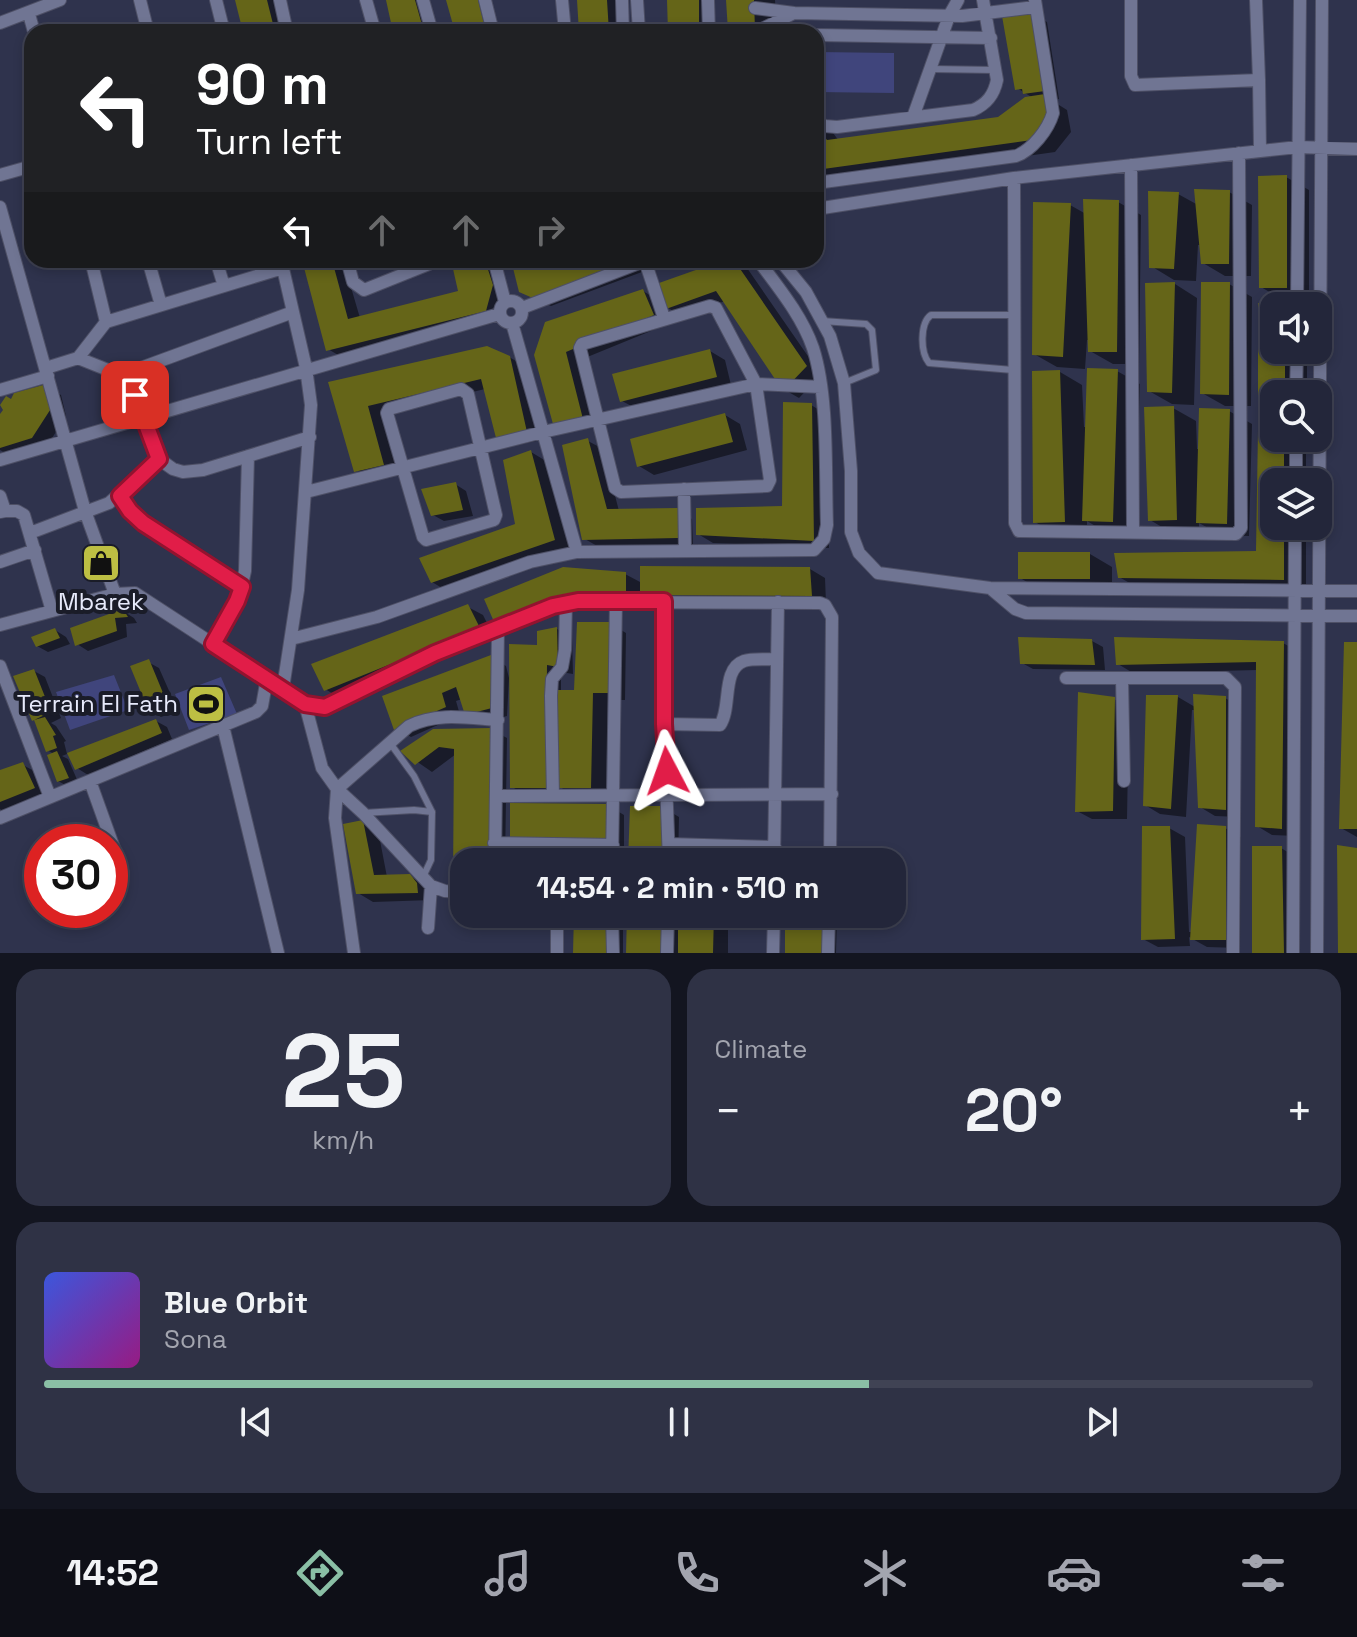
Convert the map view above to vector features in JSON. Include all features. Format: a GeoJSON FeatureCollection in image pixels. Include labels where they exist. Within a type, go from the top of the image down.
{"type":"FeatureCollection","features":[{"type":"Feature","properties":{"kind":"street"},"geometry":{"type":"LineString","coordinates":[[0,23],[60,0]]}},
{"type":"Feature","properties":{"kind":"street"},"geometry":{"type":"LineString","coordinates":[[140,0],[146,24]]}},
{"type":"Feature","properties":{"kind":"street"},"geometry":{"type":"LineString","coordinates":[[216,0],[222,24]]}},
{"type":"Feature","properties":{"kind":"street"},"geometry":{"type":"LineString","coordinates":[[280,0],[285,24]]}},
{"type":"Feature","properties":{"kind":"street"},"geometry":{"type":"LineString","coordinates":[[366,0],[373,24]]}},
{"type":"Feature","properties":{"kind":"street"},"geometry":{"type":"LineString","coordinates":[[423,0],[430,24]]}},
{"type":"Feature","properties":{"kind":"street"},"geometry":{"type":"LineString","coordinates":[[485,0],[491,24]]}},
{"type":"Feature","properties":{"kind":"street"},"geometry":{"type":"LineString","coordinates":[[562,0],[564,24]]}},
{"type":"Feature","properties":{"kind":"street"},"geometry":{"type":"LineString","coordinates":[[622,0],[623,24]]}},
{"type":"Feature","properties":{"kind":"street"},"geometry":{"type":"LineString","coordinates":[[637,0],[638,24]]}},
{"type":"Feature","properties":{"kind":"street"},"geometry":{"type":"LineString","coordinates":[[708,0],[709,24]]}},
{"type":"Feature","properties":{"kind":"street"},"geometry":{"type":"LineString","coordinates":[[913,117],[949,16],[958,0]]}},
{"type":"Feature","properties":{"kind":"street"},"geometry":{"type":"LineString","coordinates":[[824,125],[837,127],[973,110],[982,106],[995,90],[996,70],[983,0]]}},
{"type":"Feature","properties":{"kind":"street"},"geometry":{"type":"LineString","coordinates":[[1131,0],[1131,76],[1135,85],[1259,80]]}},
{"type":"Feature","properties":{"kind":"street"},"geometry":{"type":"LineString","coordinates":[[1256,0],[1260,151]]}},
{"type":"Feature","properties":{"kind":"street"},"geometry":{"type":"LineString","coordinates":[[1297,292],[1300,0]]}},
{"type":"Feature","properties":{"kind":"street"},"geometry":{"type":"LineString","coordinates":[[1317,953],[1322,0]]}},
{"type":"Feature","properties":{"kind":"street"},"geometry":{"type":"LineString","coordinates":[[756,24],[755,4],[794,13],[949,16],[986,14],[1035,3],[1053,113],[1051,122],[1027,150],[1016,156],[824,182]]}},
{"type":"Feature","properties":{"kind":"street"},"geometry":{"type":"LineString","coordinates":[[773,24],[794,13]]}},
{"type":"Feature","properties":{"kind":"street"},"geometry":{"type":"LineString","coordinates":[[29,14],[32,24]]}},
{"type":"Feature","properties":{"kind":"street"},"geometry":{"type":"LineString","coordinates":[[824,35],[991,38]]}},
{"type":"Feature","properties":{"kind":"street"},"geometry":{"type":"LineString","coordinates":[[824,208],[1014,178],[1239,153],[1298,147],[1357,149]]}},
{"type":"Feature","properties":{"kind":"street"},"geometry":{"type":"LineString","coordinates":[[1014,178],[1015,523],[1019,531],[1236,534],[1241,528],[1239,153]]}},
{"type":"Feature","properties":{"kind":"street"},"geometry":{"type":"LineString","coordinates":[[1131,165],[1133,532]]}},
{"type":"Feature","properties":{"kind":"street"},"geometry":{"type":"LineString","coordinates":[[0,175],[24,168]]}},
{"type":"Feature","properties":{"kind":"street"},"geometry":{"type":"LineString","coordinates":[[0,207],[6,252],[47,372],[85,511],[115,594]]}},
{"type":"Feature","properties":{"kind":"street"},"geometry":{"type":"LineString","coordinates":[[93,268],[106,322]]}},
{"type":"Feature","properties":{"kind":"street"},"geometry":{"type":"LineString","coordinates":[[150,268],[161,305]]}},
{"type":"Feature","properties":{"kind":"street"},"geometry":{"type":"LineString","coordinates":[[218,268],[224,286]]}},
{"type":"Feature","properties":{"kind":"street"},"geometry":{"type":"LineString","coordinates":[[0,390],[78,358],[106,322],[271,268]]}},
{"type":"Feature","properties":{"kind":"street"},"geometry":{"type":"LineString","coordinates":[[283,268],[306,368],[311,405],[298,590],[283,688]]}},
{"type":"Feature","properties":{"kind":"street"},"geometry":{"type":"LineString","coordinates":[[349,268],[353,282],[364,290],[419,268]]}},
{"type":"Feature","properties":{"kind":"street"},"geometry":{"type":"LineString","coordinates":[[495,268],[504,321],[512,323],[520,319],[522,308]]}},
{"type":"Feature","properties":{"kind":"street"},"geometry":{"type":"LineString","coordinates":[[522,308],[625,268]]}},
{"type":"Feature","properties":{"kind":"street"},"geometry":{"type":"LineString","coordinates":[[648,268],[664,318]]}},
{"type":"Feature","properties":{"kind":"street"},"geometry":{"type":"LineString","coordinates":[[291,639],[377,617],[530,562],[577,552],[814,550],[824,539],[827,525],[821,387],[812,347],[790,304],[764,268]]}},
{"type":"Feature","properties":{"kind":"street"},"geometry":{"type":"LineString","coordinates":[[786,268],[806,292],[830,336],[844,383],[851,471],[851,532],[859,553],[878,573],[990,588],[1357,591]]}},
{"type":"Feature","properties":{"kind":"street"},"geometry":{"type":"LineString","coordinates":[[0,460],[502,308],[514,301],[522,308]]}},
{"type":"Feature","properties":{"kind":"street"},"geometry":{"type":"LineString","coordinates":[[710,306],[716,308],[756,384],[770,480],[767,486],[621,492],[615,488],[580,348],[582,344],[664,318],[710,306]]}},
{"type":"Feature","properties":{"kind":"street"},"geometry":{"type":"LineString","coordinates":[[78,358],[113,372],[127,373],[293,312]]}},
{"type":"Feature","properties":{"kind":"street"},"geometry":{"type":"LineString","coordinates":[[512,323],[577,552]]}},
{"type":"Feature","properties":{"kind":"street"},"geometry":{"type":"LineString","coordinates":[[92,340],[95,365]]}},
{"type":"Feature","properties":{"kind":"street"},"geometry":{"type":"LineString","coordinates":[[127,373],[159,459],[173,469],[183,472],[203,470],[310,437]]}},
{"type":"Feature","properties":{"kind":"street"},"geometry":{"type":"LineString","coordinates":[[306,492],[543,432],[756,384],[821,387]]}},
{"type":"Feature","properties":{"kind":"street"},"geometry":{"type":"LineString","coordinates":[[461,389],[468,394],[496,515],[494,520],[426,540],[402,469],[387,413],[389,409],[461,389]]}},
{"type":"Feature","properties":{"kind":"street"},"geometry":{"type":"LineString","coordinates":[[213,644],[237,601],[245,571],[248,456]]}},
{"type":"Feature","properties":{"kind":"street"},"geometry":{"type":"LineString","coordinates":[[30,533],[109,503],[159,459]]}},
{"type":"Feature","properties":{"kind":"street"},"geometry":{"type":"LineString","coordinates":[[684,489],[685,550]]}},
{"type":"Feature","properties":{"kind":"street"},"geometry":{"type":"LineString","coordinates":[[0,496],[2,511],[23,513],[52,611]]}},
{"type":"Feature","properties":{"kind":"street"},"geometry":{"type":"LineString","coordinates":[[120,496],[143,523],[242,587]]}},
{"type":"Feature","properties":{"kind":"street"},"geometry":{"type":"LineString","coordinates":[[1293,953],[1295,540]]}},
{"type":"Feature","properties":{"kind":"street"},"geometry":{"type":"LineString","coordinates":[[0,562],[35,550]]}},
{"type":"Feature","properties":{"kind":"street"},"geometry":{"type":"LineString","coordinates":[[990,588],[1015,609],[1026,613],[1357,616]]}},
{"type":"Feature","properties":{"kind":"street"},"geometry":{"type":"LineString","coordinates":[[0,625],[128,592],[143,596],[305,704],[325,707],[435,653],[566,602],[820,603],[825,605],[832,617],[830,848]]}},
{"type":"Feature","properties":{"kind":"street"},"geometry":{"type":"LineString","coordinates":[[613,848],[616,600]]}},
{"type":"Feature","properties":{"kind":"street"},"geometry":{"type":"LineString","coordinates":[[664,601],[664,724],[669,848]]}},
{"type":"Feature","properties":{"kind":"street"},"geometry":{"type":"LineString","coordinates":[[553,796],[552,679],[562,667],[566,602]]}},
{"type":"Feature","properties":{"kind":"street"},"geometry":{"type":"LineString","coordinates":[[669,844],[775,847],[778,602]]}},
{"type":"Feature","properties":{"kind":"street"},"geometry":{"type":"LineString","coordinates":[[494,848],[498,628]]}},
{"type":"Feature","properties":{"kind":"street"},"geometry":{"type":"LineString","coordinates":[[664,724],[720,725],[726,711],[730,679],[737,666],[743,661],[777,659]]}},
{"type":"Feature","properties":{"kind":"street"},"geometry":{"type":"LineString","coordinates":[[0,666],[50,797]]}},
{"type":"Feature","properties":{"kind":"street"},"geometry":{"type":"LineString","coordinates":[[0,818],[260,709],[267,678]]}},
{"type":"Feature","properties":{"kind":"street"},"geometry":{"type":"LineString","coordinates":[[1066,678],[1226,678],[1235,687],[1233,953]]}},
{"type":"Feature","properties":{"kind":"street"},"geometry":{"type":"LineString","coordinates":[[1122,678],[1124,781]]}},
{"type":"Feature","properties":{"kind":"street"},"geometry":{"type":"LineString","coordinates":[[305,704],[318,761],[337,789],[426,883],[450,891]]}},
{"type":"Feature","properties":{"kind":"street"},"geometry":{"type":"LineString","coordinates":[[354,953],[335,818],[337,789],[409,726],[433,717],[498,720]]}},
{"type":"Feature","properties":{"kind":"street"},"geometry":{"type":"LineString","coordinates":[[223,726],[278,953]]}},
{"type":"Feature","properties":{"kind":"street"},"geometry":{"type":"LineString","coordinates":[[90,781],[105,824]]}},
{"type":"Feature","properties":{"kind":"street"},"geometry":{"type":"LineString","coordinates":[[496,796],[832,794]]}},
{"type":"Feature","properties":{"kind":"street"},"geometry":{"type":"LineString","coordinates":[[494,843],[613,845]]}},
{"type":"Feature","properties":{"kind":"street"},"geometry":{"type":"LineString","coordinates":[[426,883],[428,928]]}},
{"type":"Feature","properties":{"kind":"street"},"geometry":{"type":"LineString","coordinates":[[557,928],[557,953]]}},
{"type":"Feature","properties":{"kind":"street"},"geometry":{"type":"LineString","coordinates":[[612,928],[613,953]]}},
{"type":"Feature","properties":{"kind":"street"},"geometry":{"type":"LineString","coordinates":[[667,953],[668,928]]}},
{"type":"Feature","properties":{"kind":"street"},"geometry":{"type":"LineString","coordinates":[[773,953],[774,928]]}},
{"type":"Feature","properties":{"kind":"street"},"geometry":{"type":"LineString","coordinates":[[828,953],[829,928]]}},
{"type":"Feature","properties":{"kind":"lane"},"geometry":{"type":"LineString","coordinates":[[931,69],[996,70]]}},
{"type":"Feature","properties":{"kind":"lane"},"geometry":{"type":"LineString","coordinates":[[1014,371],[929,363],[924,354],[924,324],[931,315],[1015,315]]}},
{"type":"Feature","properties":{"kind":"lane"},"geometry":{"type":"LineString","coordinates":[[822,321],[866,324],[872,330],[876,370],[844,383]]}},
{"type":"Feature","properties":{"kind":"lane"},"geometry":{"type":"LineString","coordinates":[[390,743],[414,776],[432,812],[431,860],[426,883]]}},
{"type":"Feature","properties":{"kind":"lane"},"geometry":{"type":"LineString","coordinates":[[363,813],[432,812]]}},
{"type":"Feature","properties":{"kind":"shaded area"},"geometry":{"type":"Polygon","coordinates":[[[824,52],[894,53],[894,93],[824,92],[824,52]]]}},
{"type":"Feature","properties":{"kind":"shaded area"},"geometry":{"type":"Polygon","coordinates":[[[114,675],[128,710],[70,730],[56,692],[114,675]]]}},
{"type":"Feature","properties":{"kind":"shaded area","name":"Terrain El Fath"},"geometry":{"type":"Polygon","coordinates":[[[221,677],[237,714],[189,730],[175,694],[221,677]]]}},
{"type":"Feature","properties":{"kind":"building"},"geometry":{"type":"Polygon","coordinates":[[[235,0],[267,0],[273,24],[241,24],[235,0]]]}},
{"type":"Feature","properties":{"kind":"building"},"geometry":{"type":"Polygon","coordinates":[[[386,0],[415,0],[422,24],[391,24],[386,0]]]}},
{"type":"Feature","properties":{"kind":"building"},"geometry":{"type":"Polygon","coordinates":[[[446,0],[478,0],[484,24],[453,24],[446,0]]]}},
{"type":"Feature","properties":{"kind":"building"},"geometry":{"type":"Polygon","coordinates":[[[577,0],[607,0],[608,24],[578,24],[577,0]]]}},
{"type":"Feature","properties":{"kind":"building"},"geometry":{"type":"Polygon","coordinates":[[[667,0],[699,0],[699,24],[668,24],[667,0]]]}},
{"type":"Feature","properties":{"kind":"building"},"geometry":{"type":"Polygon","coordinates":[[[726,0],[754,0],[755,24],[728,24],[726,0]]]}},
{"type":"Feature","properties":{"kind":"building"},"geometry":{"type":"Polygon","coordinates":[[[1033,11],[1045,91],[1023,94],[1022,89],[1015,90],[1002,16],[1033,11]]]}},
{"type":"Feature","properties":{"kind":"building"},"geometry":{"type":"Polygon","coordinates":[[[1045,94],[1049,119],[1032,140],[824,169],[824,136],[827,140],[998,117],[1025,97],[1045,94]]]}},
{"type":"Feature","properties":{"kind":"building"},"geometry":{"type":"Polygon","coordinates":[[[1287,175],[1287,288],[1259,288],[1258,176],[1287,175]]]}},
{"type":"Feature","properties":{"kind":"building"},"geometry":{"type":"Polygon","coordinates":[[[1194,189],[1230,190],[1229,264],[1201,264],[1194,189]]]}},
{"type":"Feature","properties":{"kind":"building"},"geometry":{"type":"Polygon","coordinates":[[[1148,191],[1179,192],[1174,269],[1149,268],[1148,191]]]}},
{"type":"Feature","properties":{"kind":"building"},"geometry":{"type":"Polygon","coordinates":[[[1083,199],[1119,200],[1117,352],[1088,352],[1083,199]]]}},
{"type":"Feature","properties":{"kind":"building"},"geometry":{"type":"Polygon","coordinates":[[[1033,202],[1071,203],[1063,357],[1032,355],[1033,202]]]}},
{"type":"Feature","properties":{"kind":"building"},"geometry":{"type":"Polygon","coordinates":[[[304,268],[334,268],[348,319],[458,291],[453,268],[488,268],[493,285],[486,311],[326,351],[304,268]]]}},
{"type":"Feature","properties":{"kind":"building"},"geometry":{"type":"Polygon","coordinates":[[[513,268],[616,268],[535,299],[519,292],[513,268]]]}},
{"type":"Feature","properties":{"kind":"building"},"geometry":{"type":"Polygon","coordinates":[[[701,268],[740,268],[807,366],[783,391],[716,291],[666,309],[659,283],[701,268]]]}},
{"type":"Feature","properties":{"kind":"building"},"geometry":{"type":"Polygon","coordinates":[[[1175,282],[1172,393],[1147,392],[1145,283],[1175,282]]]}},
{"type":"Feature","properties":{"kind":"building"},"geometry":{"type":"Polygon","coordinates":[[[1201,282],[1230,282],[1229,395],[1200,394],[1201,282]]]}},
{"type":"Feature","properties":{"kind":"building"},"geometry":{"type":"Polygon","coordinates":[[[643,289],[654,315],[566,352],[583,419],[553,424],[534,355],[545,322],[643,289]]]}},
{"type":"Feature","properties":{"kind":"building"},"geometry":{"type":"Polygon","coordinates":[[[1260,303],[1260,364],[1285,364],[1285,380],[1260,380],[1258,416],[1260,303]]]}},
{"type":"Feature","properties":{"kind":"building"},"geometry":{"type":"Polygon","coordinates":[[[487,346],[510,356],[527,432],[496,438],[481,379],[368,406],[384,465],[354,472],[328,382],[487,346]]]}},
{"type":"Feature","properties":{"kind":"building"},"geometry":{"type":"Polygon","coordinates":[[[710,349],[717,377],[620,402],[612,374],[710,349]]]}},
{"type":"Feature","properties":{"kind":"building"},"geometry":{"type":"Polygon","coordinates":[[[1087,368],[1118,369],[1113,522],[1082,521],[1087,368]]]}},
{"type":"Feature","properties":{"kind":"building"},"geometry":{"type":"Polygon","coordinates":[[[1060,370],[1065,522],[1033,523],[1032,371],[1060,370]]]}},
{"type":"Feature","properties":{"kind":"building"},"geometry":{"type":"Polygon","coordinates":[[[47,384],[52,407],[32,438],[0,448],[0,414],[3,410],[0,405],[6,396],[11,399],[14,393],[47,384]]]}},
{"type":"Feature","properties":{"kind":"building"},"geometry":{"type":"Polygon","coordinates":[[[783,402],[812,403],[814,541],[696,535],[696,508],[782,506],[783,402]]]}},
{"type":"Feature","properties":{"kind":"building"},"geometry":{"type":"Polygon","coordinates":[[[1174,406],[1177,520],[1148,521],[1144,407],[1174,406]]]}},
{"type":"Feature","properties":{"kind":"building"},"geometry":{"type":"Polygon","coordinates":[[[1199,408],[1230,409],[1227,524],[1196,523],[1199,408]]]}},
{"type":"Feature","properties":{"kind":"building"},"geometry":{"type":"Polygon","coordinates":[[[725,413],[733,442],[637,467],[630,439],[725,413]]]}},
{"type":"Feature","properties":{"kind":"building"},"geometry":{"type":"Polygon","coordinates":[[[1260,430],[1260,452],[1284,452],[1284,468],[1260,468],[1260,540],[1284,540],[1284,580],[1118,578],[1114,553],[1256,551],[1260,430]]]}},
{"type":"Feature","properties":{"kind":"building"},"geometry":{"type":"Polygon","coordinates":[[[588,438],[607,509],[678,508],[678,538],[582,540],[562,445],[588,438]]]}},
{"type":"Feature","properties":{"kind":"building"},"geometry":{"type":"Polygon","coordinates":[[[531,450],[555,540],[431,583],[419,558],[515,524],[503,460],[531,450]]]}},
{"type":"Feature","properties":{"kind":"building"},"geometry":{"type":"Polygon","coordinates":[[[456,482],[463,510],[431,516],[421,489],[456,482]]]}},
{"type":"Feature","properties":{"kind":"building"},"geometry":{"type":"Polygon","coordinates":[[[1018,552],[1090,552],[1090,579],[1018,579],[1018,552]]]}},
{"type":"Feature","properties":{"kind":"building"},"geometry":{"type":"Polygon","coordinates":[[[640,566],[810,567],[812,596],[640,595],[640,566]]]}},
{"type":"Feature","properties":{"kind":"building"},"geometry":{"type":"Polygon","coordinates":[[[563,567],[626,572],[626,595],[570,596],[495,624],[484,599],[563,567]]]}},
{"type":"Feature","properties":{"kind":"building"},"geometry":{"type":"Polygon","coordinates":[[[468,604],[480,628],[324,691],[311,664],[468,604]]]}},
{"type":"Feature","properties":{"kind":"building"},"geometry":{"type":"Polygon","coordinates":[[[123,609],[128,617],[115,618],[117,631],[75,646],[70,628],[123,609]]]}},
{"type":"Feature","properties":{"kind":"building"},"geometry":{"type":"Polygon","coordinates":[[[577,622],[611,622],[611,693],[593,693],[591,788],[558,788],[558,690],[574,690],[577,622]]]}},
{"type":"Feature","properties":{"kind":"building"},"geometry":{"type":"Polygon","coordinates":[[[557,627],[558,667],[547,665],[546,788],[510,788],[509,644],[537,645],[537,631],[557,627]]]}},
{"type":"Feature","properties":{"kind":"building"},"geometry":{"type":"Polygon","coordinates":[[[55,628],[60,638],[36,647],[31,637],[55,628]]]}},
{"type":"Feature","properties":{"kind":"building"},"geometry":{"type":"Polygon","coordinates":[[[1018,637],[1092,639],[1095,665],[1020,664],[1018,637]]]}},
{"type":"Feature","properties":{"kind":"building"},"geometry":{"type":"Polygon","coordinates":[[[1114,637],[1284,641],[1282,829],[1255,827],[1256,662],[1116,665],[1114,637]]]}},
{"type":"Feature","properties":{"kind":"building"},"geometry":{"type":"Polygon","coordinates":[[[1344,642],[1357,642],[1357,829],[1339,829],[1344,642]]]}},
{"type":"Feature","properties":{"kind":"building"},"geometry":{"type":"Polygon","coordinates":[[[491,655],[492,708],[465,715],[456,687],[442,693],[446,707],[394,730],[382,696],[491,655]]]}},
{"type":"Feature","properties":{"kind":"building"},"geometry":{"type":"Polygon","coordinates":[[[149,659],[168,705],[149,712],[130,666],[149,659]]]}},
{"type":"Feature","properties":{"kind":"building"},"geometry":{"type":"Polygon","coordinates":[[[34,669],[51,712],[32,721],[13,676],[34,669]]]}},
{"type":"Feature","properties":{"kind":"building"},"geometry":{"type":"Polygon","coordinates":[[[1078,692],[1115,697],[1113,811],[1075,812],[1078,692]]]}},
{"type":"Feature","properties":{"kind":"building"},"geometry":{"type":"Polygon","coordinates":[[[1193,694],[1226,696],[1226,810],[1198,808],[1193,694]]]}},
{"type":"Feature","properties":{"kind":"building"},"geometry":{"type":"Polygon","coordinates":[[[1146,695],[1178,695],[1171,809],[1143,806],[1146,695]]]}},
{"type":"Feature","properties":{"kind":"building"},"geometry":{"type":"Polygon","coordinates":[[[45,717],[56,735],[53,736],[57,748],[46,752],[34,720],[45,717]]]}},
{"type":"Feature","properties":{"kind":"building"},"geometry":{"type":"Polygon","coordinates":[[[156,719],[162,733],[75,770],[67,753],[156,719]]]}},
{"type":"Feature","properties":{"kind":"building"},"geometry":{"type":"Polygon","coordinates":[[[492,728],[490,848],[453,848],[454,749],[439,747],[415,765],[400,751],[433,729],[492,728]]]}},
{"type":"Feature","properties":{"kind":"building"},"geometry":{"type":"Polygon","coordinates":[[[57,751],[69,778],[57,782],[47,755],[57,751]]]}},
{"type":"Feature","properties":{"kind":"building"},"geometry":{"type":"Polygon","coordinates":[[[23,762],[35,788],[0,802],[0,770],[23,762]]]}},
{"type":"Feature","properties":{"kind":"building"},"geometry":{"type":"Polygon","coordinates":[[[510,803],[609,804],[609,839],[510,837],[510,803]]]}},
{"type":"Feature","properties":{"kind":"building"},"geometry":{"type":"Polygon","coordinates":[[[630,806],[665,806],[664,848],[628,848],[630,806]]]}},
{"type":"Feature","properties":{"kind":"building"},"geometry":{"type":"Polygon","coordinates":[[[363,820],[374,875],[410,874],[417,883],[418,893],[356,894],[343,824],[363,820]]]}},
{"type":"Feature","properties":{"kind":"building"},"geometry":{"type":"Polygon","coordinates":[[[1197,824],[1226,826],[1226,940],[1190,940],[1197,824]]]}},
{"type":"Feature","properties":{"kind":"building"},"geometry":{"type":"Polygon","coordinates":[[[1142,826],[1170,826],[1175,939],[1141,940],[1142,826]]]}},
{"type":"Feature","properties":{"kind":"building"},"geometry":{"type":"Polygon","coordinates":[[[1337,845],[1357,848],[1357,953],[1338,953],[1337,845]]]}},
{"type":"Feature","properties":{"kind":"building"},"geometry":{"type":"Polygon","coordinates":[[[1252,846],[1282,846],[1284,953],[1252,953],[1252,846]]]}},
{"type":"Feature","properties":{"kind":"building"},"geometry":{"type":"Polygon","coordinates":[[[574,928],[609,928],[608,953],[573,953],[574,928]]]}},
{"type":"Feature","properties":{"kind":"building"},"geometry":{"type":"Polygon","coordinates":[[[627,928],[664,928],[663,953],[626,953],[627,928]]]}},
{"type":"Feature","properties":{"kind":"building"},"geometry":{"type":"Polygon","coordinates":[[[678,928],[714,928],[713,953],[678,953],[678,928]]]}},
{"type":"Feature","properties":{"kind":"building"},"geometry":{"type":"Polygon","coordinates":[[[785,928],[822,928],[822,953],[785,953],[785,928]]]}},
{"type":"Feature","properties":{"kind":"place","name":"Mbarek"},"geometry":{"type":"Point","coordinates":[101,563]}},
{"type":"Feature","properties":{"kind":"place","name":"Terrain El Fath"},"geometry":{"type":"Point","coordinates":[206,704]}},
{"type":"Feature","properties":{"kind":"route"},"geometry":{"type":"LineString","coordinates":[[135,395],[159,459],[120,496],[143,523],[242,587],[213,644],[305,704],[325,707],[435,653],[553,606],[578,601],[664,601],[667,771]]}}]}
